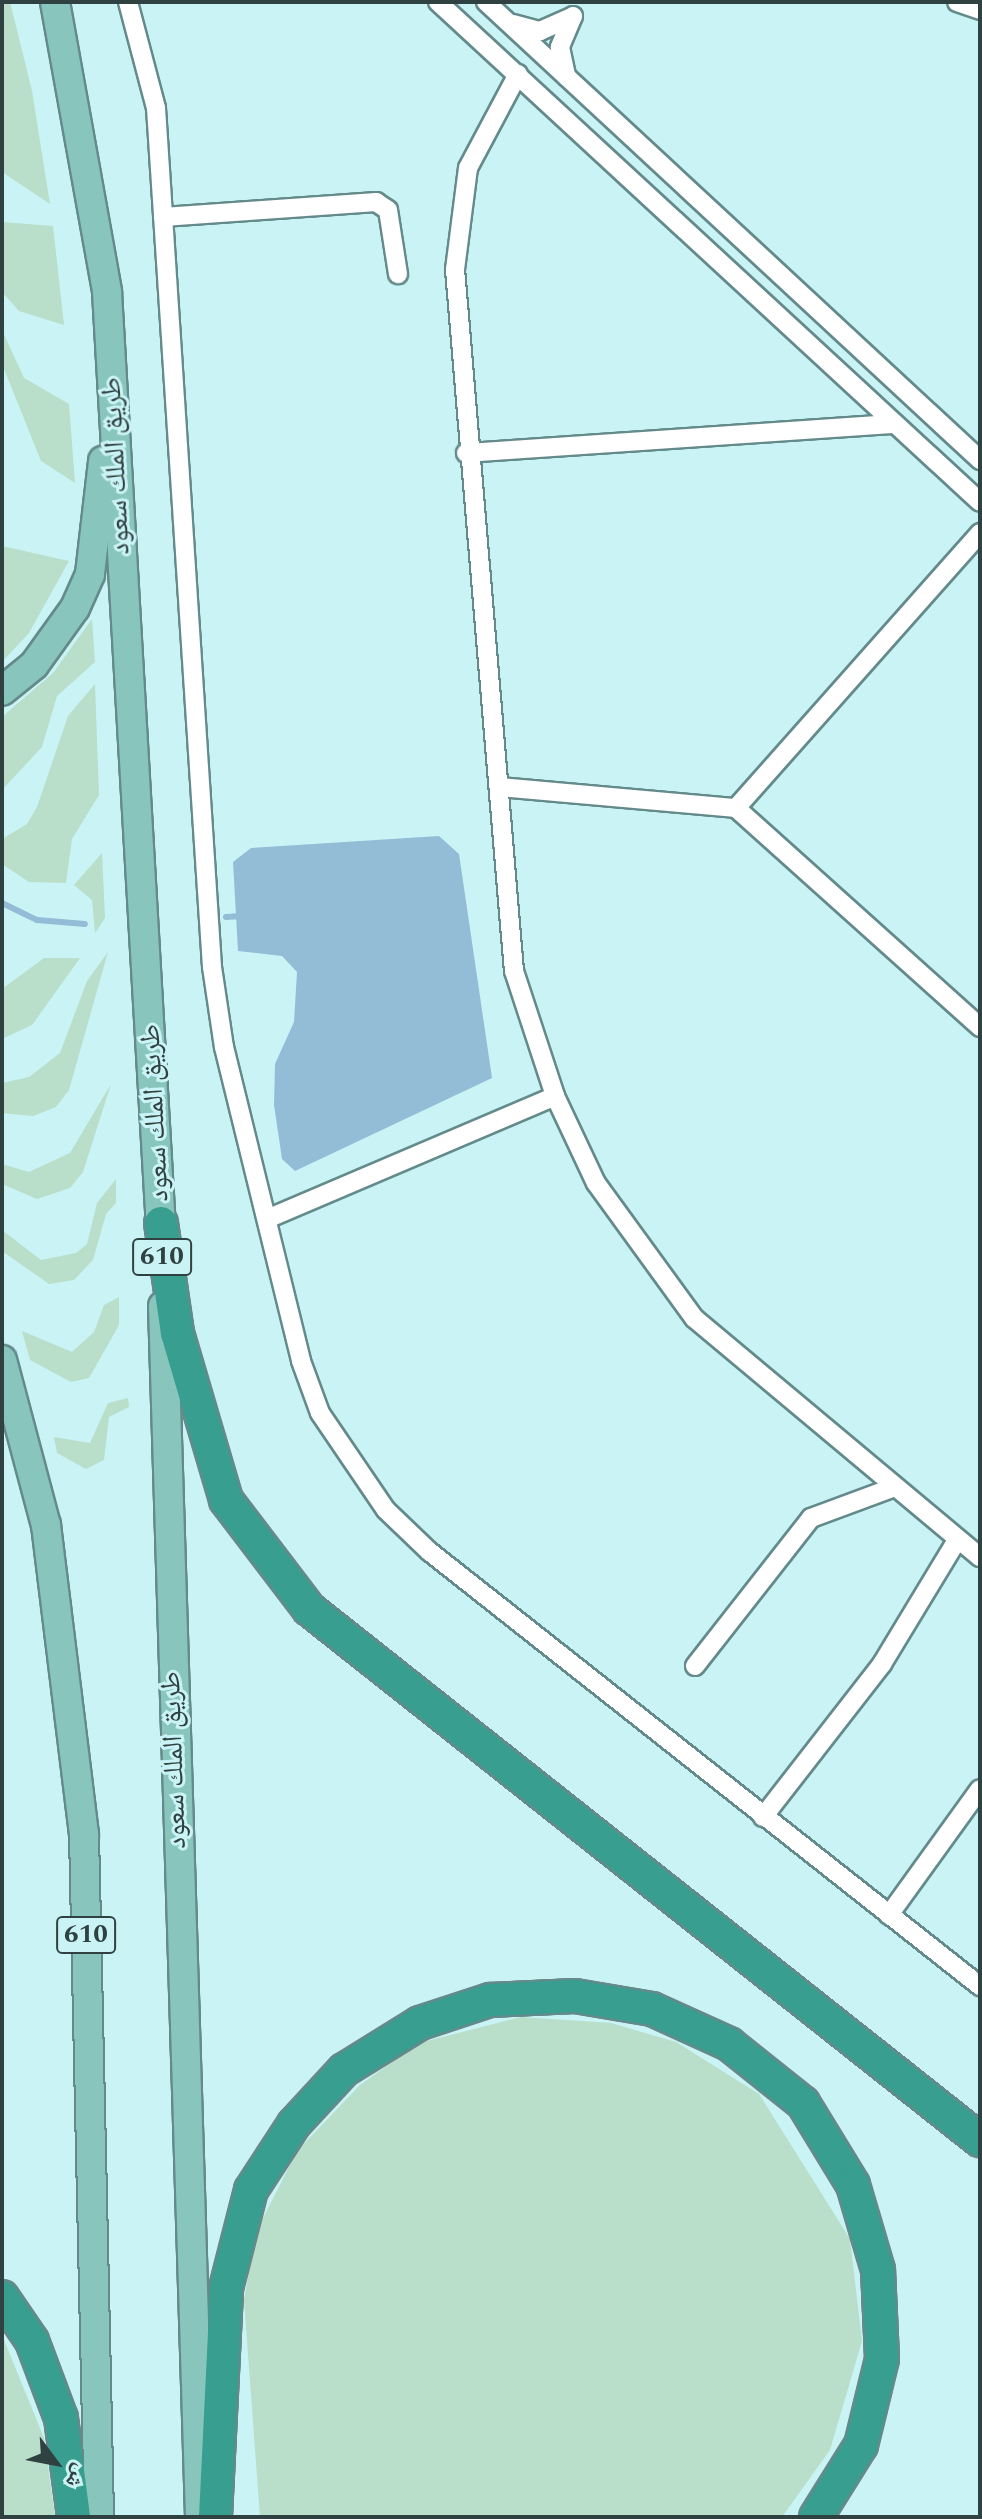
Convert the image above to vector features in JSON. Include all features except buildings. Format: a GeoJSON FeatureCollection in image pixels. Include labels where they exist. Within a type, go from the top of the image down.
{"type":"FeatureCollection","features":[{"type":"Feature","properties":{"kind":"highway"},"geometry":{"type":"LineString","coordinates":[[161,1223],[177,1333],[226,1500],[309,1609],[980,2140]]}},
{"type":"Feature","properties":{"kind":"highway"},"geometry":{"type":"LineString","coordinates":[[215,2517],[226,2288],[251,2190],[294,2124],[344,2070],[420,2023],[490,2000],[575,1996],[652,2009],[729,2044],[803,2103],[853,2185],[878,2270],[882,2359],[861,2445],[816,2517]]}},
{"type":"Feature","properties":{"kind":"highway"},"geometry":{"type":"LineString","coordinates":[[2,2297],[32,2341],[61,2418],[74,2517]]}},
{"type":"Feature","properties":{"kind":"main road","name":"طريق الملك سعود"},"geometry":{"type":"LineString","coordinates":[[55,2],[94,188],[111,386],[161,1223],[200,2517]]}},
{"type":"Feature","properties":{"kind":"main road"},"geometry":{"type":"LineString","coordinates":[[2,691],[56,640],[90,574],[111,386]]}},
{"type":"Feature","properties":{"kind":"main road","name":"610"},"geometry":{"type":"LineString","coordinates":[[2,1360],[46,1525],[84,1834],[99,2517]]}},
{"type":"Feature","properties":{"kind":"street"},"geometry":{"type":"LineString","coordinates":[[128,2],[156,108],[212,967],[267,1219],[320,1413],[386,1510],[763,1817],[980,1986]]}},
{"type":"Feature","properties":{"kind":"street"},"geometry":{"type":"LineString","coordinates":[[438,2],[980,502]]}},
{"type":"Feature","properties":{"kind":"street"},"geometry":{"type":"LineString","coordinates":[[486,2],[980,460]]}},
{"type":"Feature","properties":{"kind":"street"},"geometry":{"type":"LineString","coordinates":[[957,2],[980,10]]}},
{"type":"Feature","properties":{"kind":"street"},"geometry":{"type":"LineString","coordinates":[[507,22],[540,31],[579,9]]}},
{"type":"Feature","properties":{"kind":"street"},"geometry":{"type":"LineString","coordinates":[[566,76],[560,47],[579,9]]}},
{"type":"Feature","properties":{"kind":"street"},"geometry":{"type":"LineString","coordinates":[[518,74],[468,168],[458,219],[466,453],[500,787],[514,971],[555,1096],[596,1183],[694,1318],[980,1557]]}},
{"type":"Feature","properties":{"kind":"street"},"geometry":{"type":"LineString","coordinates":[[163,217],[376,202],[388,210],[398,274]]}},
{"type":"Feature","properties":{"kind":"street"},"geometry":{"type":"LineString","coordinates":[[713,255],[736,232]]}},
{"type":"Feature","properties":{"kind":"street"},"geometry":{"type":"LineString","coordinates":[[466,453],[894,424]]}},
{"type":"Feature","properties":{"kind":"street"},"geometry":{"type":"LineString","coordinates":[[736,808],[980,533]]}},
{"type":"Feature","properties":{"kind":"street"},"geometry":{"type":"LineString","coordinates":[[500,787],[736,808],[980,1027]]}},
{"type":"Feature","properties":{"kind":"street"},"geometry":{"type":"LineString","coordinates":[[267,1219],[555,1096]]}},
{"type":"Feature","properties":{"kind":"street"},"geometry":{"type":"LineString","coordinates":[[695,1666],[811,1518],[895,1487]]}},
{"type":"Feature","properties":{"kind":"street"},"geometry":{"type":"LineString","coordinates":[[763,1817],[882,1664],[957,1540]]}},
{"type":"Feature","properties":{"kind":"street"},"geometry":{"type":"LineString","coordinates":[[889,1915],[980,1789]]}},
{"type":"Feature","properties":{"kind":"green space"},"geometry":{"type":"Polygon","coordinates":[[[2,2],[10,2],[32,91],[50,204],[2,172],[2,2]]]}},
{"type":"Feature","properties":{"kind":"green space"},"geometry":{"type":"Polygon","coordinates":[[[2,222],[53,226],[64,325],[19,311],[2,292],[2,222]]]}},
{"type":"Feature","properties":{"kind":"green space"},"geometry":{"type":"Polygon","coordinates":[[[2,330],[24,378],[69,404],[75,483],[41,461],[2,364],[2,330]]]}},
{"type":"Feature","properties":{"kind":"green space"},"geometry":{"type":"Polygon","coordinates":[[[2,546],[69,561],[29,633],[2,662],[2,546]]]}},
{"type":"Feature","properties":{"kind":"green space"},"geometry":{"type":"Polygon","coordinates":[[[92,619],[95,662],[57,696],[42,747],[2,790],[2,717],[53,673],[92,619]]]}},
{"type":"Feature","properties":{"kind":"green space"},"geometry":{"type":"Polygon","coordinates":[[[95,684],[99,795],[72,839],[66,883],[29,882],[2,864],[2,839],[27,824],[37,807],[68,716],[95,684]]]}},
{"type":"Feature","properties":{"kind":"green space"},"geometry":{"type":"Polygon","coordinates":[[[102,853],[105,918],[95,933],[92,900],[74,885],[102,853]]]}},
{"type":"Feature","properties":{"kind":"green space"},"geometry":{"type":"Polygon","coordinates":[[[108,952],[69,1090],[56,1107],[33,1116],[2,1113],[2,1083],[29,1077],[60,1053],[87,981],[108,952]]]}},
{"type":"Feature","properties":{"kind":"green space"},"geometry":{"type":"Polygon","coordinates":[[[44,958],[80,958],[32,1025],[2,1039],[2,989],[44,958]]]}},
{"type":"Feature","properties":{"kind":"green space"},"geometry":{"type":"Polygon","coordinates":[[[111,1084],[83,1172],[70,1188],[37,1199],[2,1184],[2,1164],[29,1172],[70,1153],[111,1084]]]}},
{"type":"Feature","properties":{"kind":"green space"},"geometry":{"type":"Polygon","coordinates":[[[116,1179],[116,1203],[106,1214],[93,1260],[74,1280],[49,1284],[2,1251],[2,1230],[41,1260],[76,1253],[87,1244],[97,1203],[116,1179]]]}},
{"type":"Feature","properties":{"kind":"green space"},"geometry":{"type":"Polygon","coordinates":[[[119,1297],[119,1325],[89,1378],[71,1382],[30,1360],[22,1331],[72,1352],[94,1332],[104,1305],[119,1297]]]}},
{"type":"Feature","properties":{"kind":"green space"},"geometry":{"type":"Polygon","coordinates":[[[128,1398],[129,1407],[109,1417],[104,1460],[86,1469],[57,1453],[54,1437],[90,1443],[108,1403],[128,1398]]]}},
{"type":"Feature","properties":{"kind":"green space"},"geometry":{"type":"Polygon","coordinates":[[[521,2017],[611,2023],[676,2042],[759,2094],[850,2239],[862,2341],[830,2450],[782,2517],[260,2517],[244,2300],[256,2232],[297,2151],[360,2085],[419,2043],[521,2017]]]}},
{"type":"Feature","properties":{"kind":"green space"},"geometry":{"type":"Polygon","coordinates":[[[2,2335],[44,2438],[55,2517],[2,2517],[2,2335]]]}},
{"type":"Feature","properties":{"kind":"water"},"geometry":{"type":"Polygon","coordinates":[[[439,836],[459,854],[492,1078],[295,1171],[282,1159],[274,1105],[275,1064],[294,1022],[297,972],[282,956],[238,951],[233,862],[251,848],[439,836]]]}},
{"type":"Feature","properties":{"kind":"waterway"},"geometry":{"type":"LineString","coordinates":[[2,903],[37,920],[85,924]]}},
{"type":"Feature","properties":{"kind":"waterway"},"geometry":{"type":"LineString","coordinates":[[226,917],[242,916]]}}]}
